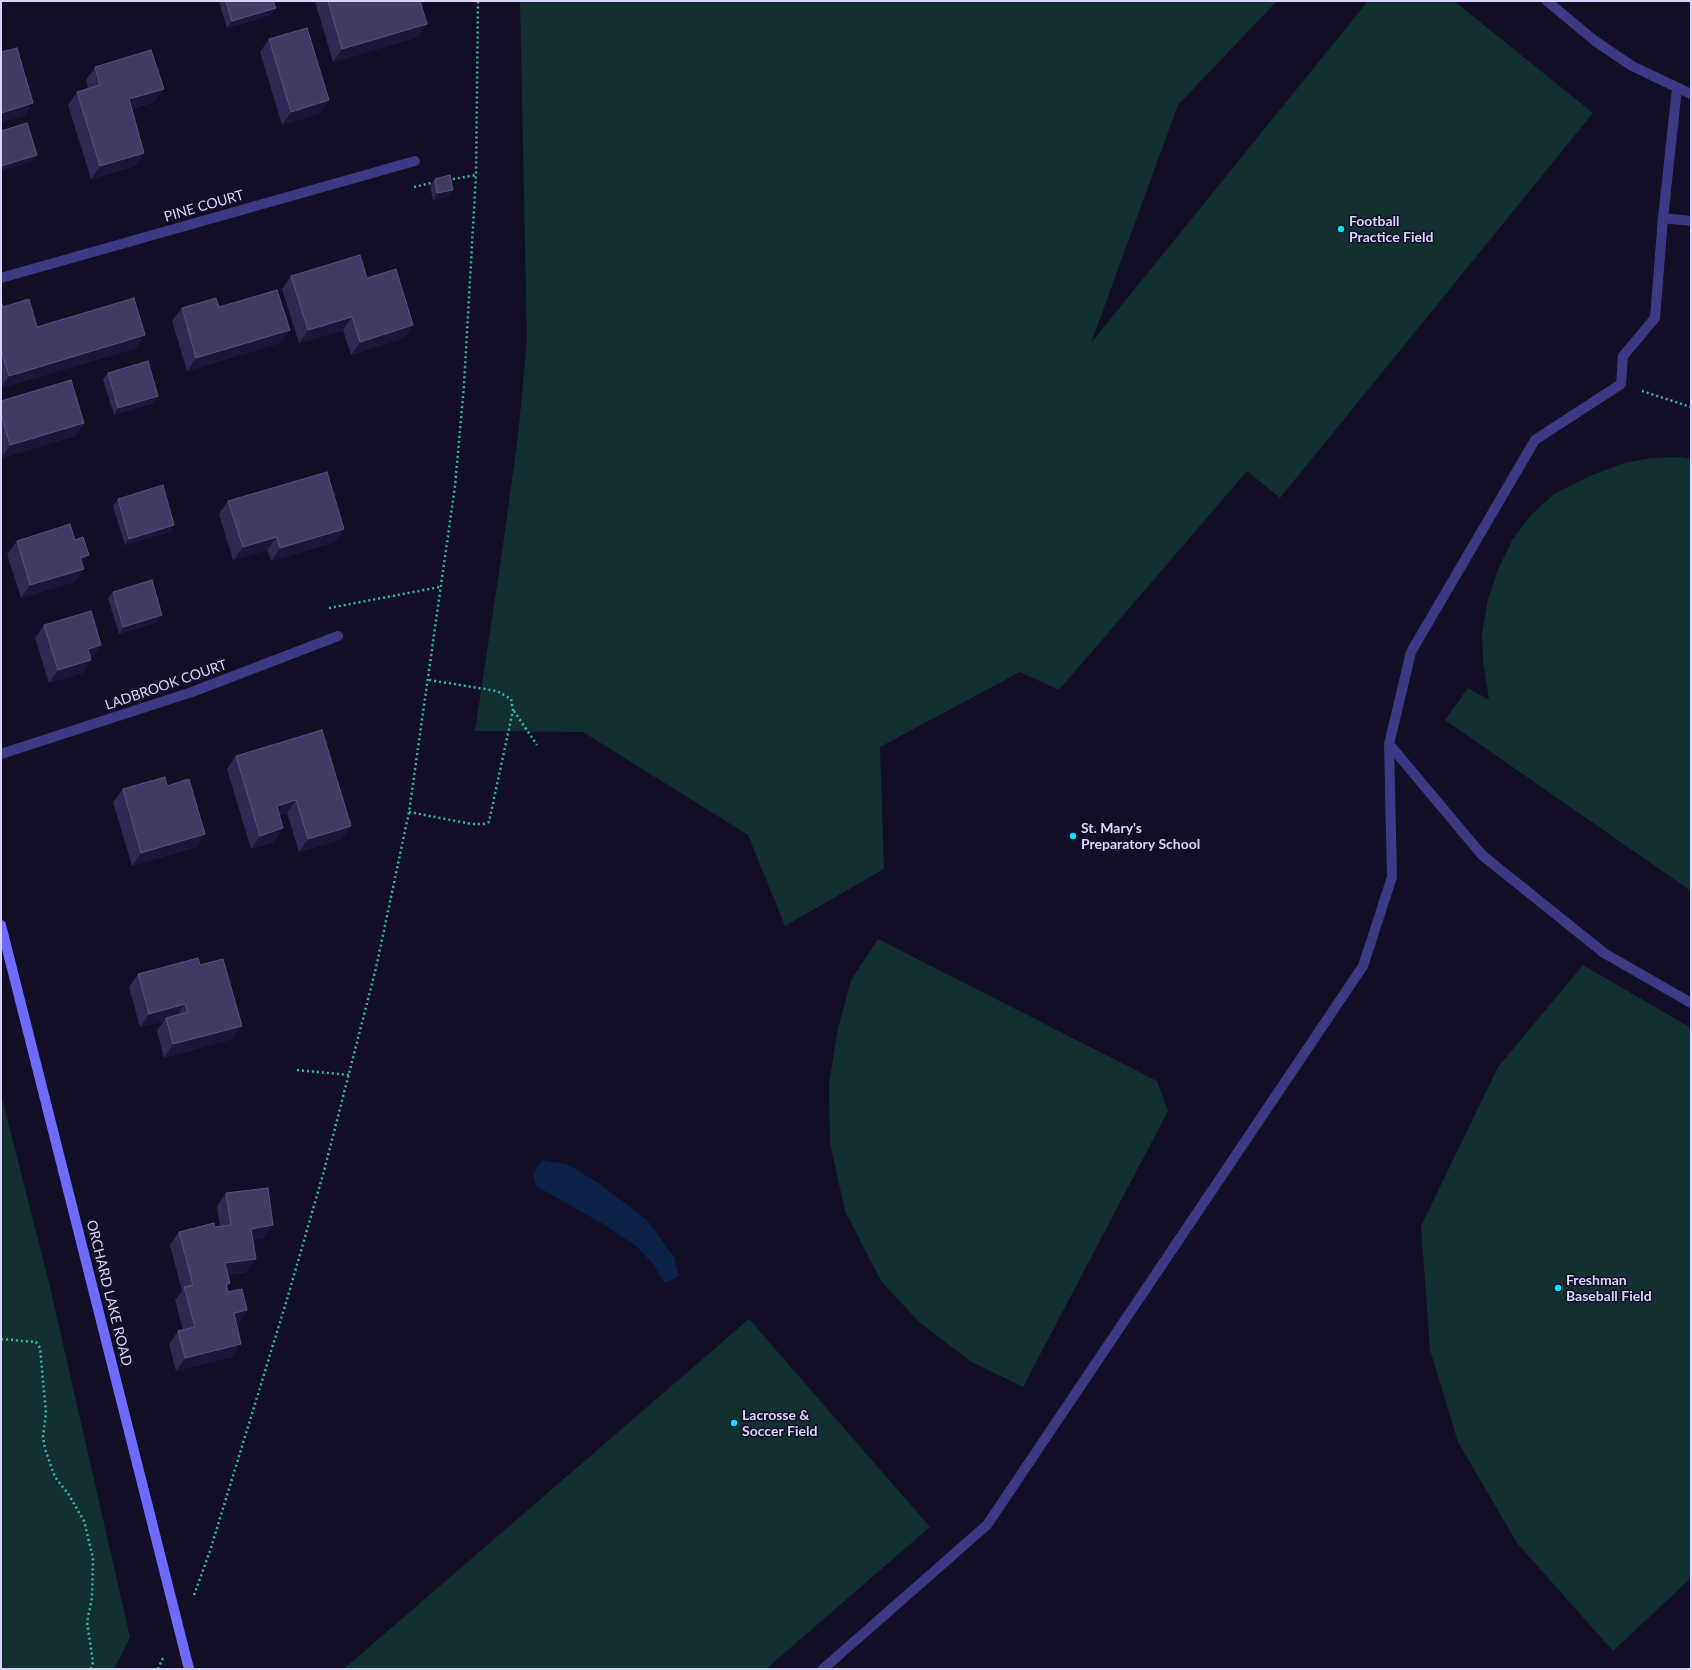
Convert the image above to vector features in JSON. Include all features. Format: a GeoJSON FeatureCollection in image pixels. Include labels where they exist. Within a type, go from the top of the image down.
{"type":"FeatureCollection","features":[{"type":"Feature","properties":{"kind":"main road","name":"ORCHARD LAKE ROAD"},"geometry":{"type":"LineString","coordinates":[[1,925],[189,1669]]}},
{"type":"Feature","properties":{"kind":"street"},"geometry":{"type":"LineString","coordinates":[[1547,1],[1595,41],[1632,66],[1691,94]]}},
{"type":"Feature","properties":{"kind":"street"},"geometry":{"type":"LineString","coordinates":[[823,1669],[987,1525],[1363,966],[1392,877],[1389,744],[1411,652],[1535,440],[1621,384],[1623,356],[1655,318],[1676,88]]}},
{"type":"Feature","properties":{"kind":"street","name":"PINE COURT"},"geometry":{"type":"LineString","coordinates":[[1,278],[414,161]]}},
{"type":"Feature","properties":{"kind":"street"},"geometry":{"type":"LineString","coordinates":[[1664,218],[1691,222]]}},
{"type":"Feature","properties":{"kind":"street","name":"LADBROOK COURT"},"geometry":{"type":"LineString","coordinates":[[1,754],[192,692],[338,636]]}},
{"type":"Feature","properties":{"kind":"street"},"geometry":{"type":"LineString","coordinates":[[1389,744],[1482,855],[1604,953],[1691,1003]]}},
{"type":"Feature","properties":{"kind":"path"},"geometry":{"type":"LineString","coordinates":[[192,1599],[210,1551],[288,1296],[324,1171],[376,968],[410,812],[455,486],[464,385],[476,174],[478,1]]}},
{"type":"Feature","properties":{"kind":"path"},"geometry":{"type":"LineString","coordinates":[[447,180],[476,174]]}},
{"type":"Feature","properties":{"kind":"path"},"geometry":{"type":"LineString","coordinates":[[414,187],[440,181]]}},
{"type":"Feature","properties":{"kind":"path"},"geometry":{"type":"LineString","coordinates":[[1621,384],[1691,407]]}},
{"type":"Feature","properties":{"kind":"path"},"geometry":{"type":"LineString","coordinates":[[329,608],[440,587]]}},
{"type":"Feature","properties":{"kind":"path"},"geometry":{"type":"LineString","coordinates":[[410,812],[472,824],[489,822],[513,710],[511,699],[497,691],[429,680]]}},
{"type":"Feature","properties":{"kind":"path"},"geometry":{"type":"LineString","coordinates":[[513,710],[537,745]]}},
{"type":"Feature","properties":{"kind":"path"},"geometry":{"type":"LineString","coordinates":[[297,1070],[333,1072],[349,1075]]}},
{"type":"Feature","properties":{"kind":"path"},"geometry":{"type":"LineString","coordinates":[[1,1339],[36,1342],[40,1348],[46,1413],[43,1437],[46,1454],[55,1476],[69,1495],[84,1521],[93,1558],[92,1598],[87,1622],[93,1662],[91,1669]]}},
{"type":"Feature","properties":{"kind":"green space"},"geometry":{"type":"Polygon","coordinates":[[[520,1],[1277,1],[1178,105],[1091,343],[1368,1],[1454,1],[1593,113],[1280,498],[1247,471],[1059,690],[1020,672],[880,747],[884,869],[785,926],[748,835],[583,732],[475,731],[518,436],[527,341],[520,1]]]}},
{"type":"Feature","properties":{"kind":"green space"},"geometry":{"type":"Polygon","coordinates":[[[1679,457],[1691,459],[1691,891],[1445,720],[1468,688],[1489,700],[1483,661],[1482,633],[1488,599],[1499,567],[1513,539],[1531,515],[1554,494],[1590,476],[1624,463],[1652,458],[1679,457]]]}},
{"type":"Feature","properties":{"kind":"green space"},"geometry":{"type":"Polygon","coordinates":[[[878,939],[1157,1081],[1168,1111],[1023,1387],[970,1361],[919,1322],[881,1281],[845,1211],[830,1143],[829,1085],[837,1033],[851,980],[878,939]]]}},
{"type":"Feature","properties":{"kind":"green space","name":"Freshman Baseball Field"},"geometry":{"type":"Polygon","coordinates":[[[1583,965],[1691,1028],[1691,1578],[1613,1651],[1517,1543],[1458,1442],[1430,1350],[1421,1226],[1498,1067],[1583,965]]]}},
{"type":"Feature","properties":{"kind":"green space"},"geometry":{"type":"Polygon","coordinates":[[[1,1094],[50,1287],[130,1637],[114,1669],[1,1669],[1,1094]]]}},
{"type":"Feature","properties":{"kind":"green space","name":"Lacrosse & Soccer Field"},"geometry":{"type":"Polygon","coordinates":[[[749,1319],[930,1527],[766,1669],[347,1669],[346,1667],[749,1319]]]}},
{"type":"Feature","properties":{"kind":"water"},"geometry":{"type":"Polygon","coordinates":[[[542,1160],[567,1164],[600,1184],[647,1220],[674,1257],[679,1276],[665,1283],[652,1263],[636,1246],[603,1224],[536,1186],[533,1174],[542,1160]]]}},
{"type":"Feature","properties":{"kind":"building"},"geometry":{"type":"Polygon","coordinates":[[[226,1],[273,1],[276,8],[232,21],[226,1]]]}},
{"type":"Feature","properties":{"kind":"building"},"geometry":{"type":"Polygon","coordinates":[[[328,1],[420,1],[427,24],[342,49],[328,1]]]}},
{"type":"Feature","properties":{"kind":"building"},"geometry":{"type":"Polygon","coordinates":[[[307,28],[329,100],[291,112],[269,39],[307,28]]]}},
{"type":"Feature","properties":{"kind":"building"},"geometry":{"type":"Polygon","coordinates":[[[17,48],[33,103],[1,113],[1,52],[17,48]]]}},
{"type":"Feature","properties":{"kind":"building"},"geometry":{"type":"Polygon","coordinates":[[[151,50],[164,89],[129,99],[144,153],[100,166],[77,92],[100,85],[95,67],[151,50]]]}},
{"type":"Feature","properties":{"kind":"building"},"geometry":{"type":"Polygon","coordinates":[[[27,123],[37,155],[1,166],[1,131],[27,123]]]}},
{"type":"Feature","properties":{"kind":"building"},"geometry":{"type":"Polygon","coordinates":[[[450,175],[453,190],[437,193],[435,179],[450,175]]]}},
{"type":"Feature","properties":{"kind":"building"},"geometry":{"type":"Polygon","coordinates":[[[360,255],[367,278],[396,269],[413,325],[360,342],[352,317],[308,330],[291,276],[360,255]]]}},
{"type":"Feature","properties":{"kind":"building"},"geometry":{"type":"Polygon","coordinates":[[[277,290],[290,330],[196,358],[182,308],[216,298],[219,307],[277,290]]]}},
{"type":"Feature","properties":{"kind":"building"},"geometry":{"type":"Polygon","coordinates":[[[134,298],[145,335],[9,376],[1,350],[1,301],[3,307],[29,299],[37,327],[134,298]]]}},
{"type":"Feature","properties":{"kind":"building"},"geometry":{"type":"Polygon","coordinates":[[[148,361],[158,396],[118,408],[108,373],[148,361]]]}},
{"type":"Feature","properties":{"kind":"building"},"geometry":{"type":"Polygon","coordinates":[[[71,380],[84,423],[10,445],[1,414],[1,401],[71,380]]]}},
{"type":"Feature","properties":{"kind":"building"},"geometry":{"type":"Polygon","coordinates":[[[327,472],[344,529],[280,548],[277,537],[243,547],[228,501],[327,472]]]}},
{"type":"Feature","properties":{"kind":"building"},"geometry":{"type":"Polygon","coordinates":[[[163,485],[174,525],[129,539],[118,499],[163,485]]]}},
{"type":"Feature","properties":{"kind":"building"},"geometry":{"type":"Polygon","coordinates":[[[70,524],[75,540],[83,537],[89,555],[80,558],[84,569],[30,585],[17,541],[70,524]]]}},
{"type":"Feature","properties":{"kind":"building"},"geometry":{"type":"Polygon","coordinates":[[[152,580],[162,615],[123,627],[113,592],[152,580]]]}},
{"type":"Feature","properties":{"kind":"building"},"geometry":{"type":"Polygon","coordinates":[[[91,611],[101,645],[88,649],[91,660],[58,670],[44,625],[91,611]]]}},
{"type":"Feature","properties":{"kind":"building"},"geometry":{"type":"Polygon","coordinates":[[[322,730],[351,826],[308,839],[296,800],[277,806],[283,828],[260,836],[236,756],[322,730]]]}},
{"type":"Feature","properties":{"kind":"building"},"geometry":{"type":"Polygon","coordinates":[[[165,777],[167,786],[189,779],[205,834],[141,853],[123,789],[165,777]]]}},
{"type":"Feature","properties":{"kind":"building"},"geometry":{"type":"Polygon","coordinates":[[[198,958],[200,965],[223,959],[242,1026],[173,1044],[166,1018],[188,1012],[185,1004],[149,1014],[138,974],[198,958]]]}},
{"type":"Feature","properties":{"kind":"building"},"geometry":{"type":"Polygon","coordinates":[[[268,1188],[273,1225],[251,1229],[256,1259],[225,1263],[230,1283],[226,1284],[228,1292],[242,1289],[247,1310],[234,1313],[241,1344],[185,1358],[178,1331],[195,1327],[184,1287],[193,1285],[179,1232],[214,1223],[215,1227],[231,1225],[226,1193],[268,1188]]]}},
{"type":"Feature","properties":{"kind":"place","name":"Football Practice Field"},"geometry":{"type":"Point","coordinates":[1341,229]}},
{"type":"Feature","properties":{"kind":"place","name":"St. Mary's Preparatory School"},"geometry":{"type":"Point","coordinates":[1073,836]}},
{"type":"Feature","properties":{"kind":"place","name":"Freshman Baseball Field"},"geometry":{"type":"Point","coordinates":[1558,1288]}},
{"type":"Feature","properties":{"kind":"place","name":"Lacrosse & Soccer Field"},"geometry":{"type":"Point","coordinates":[734,1423]}}]}
